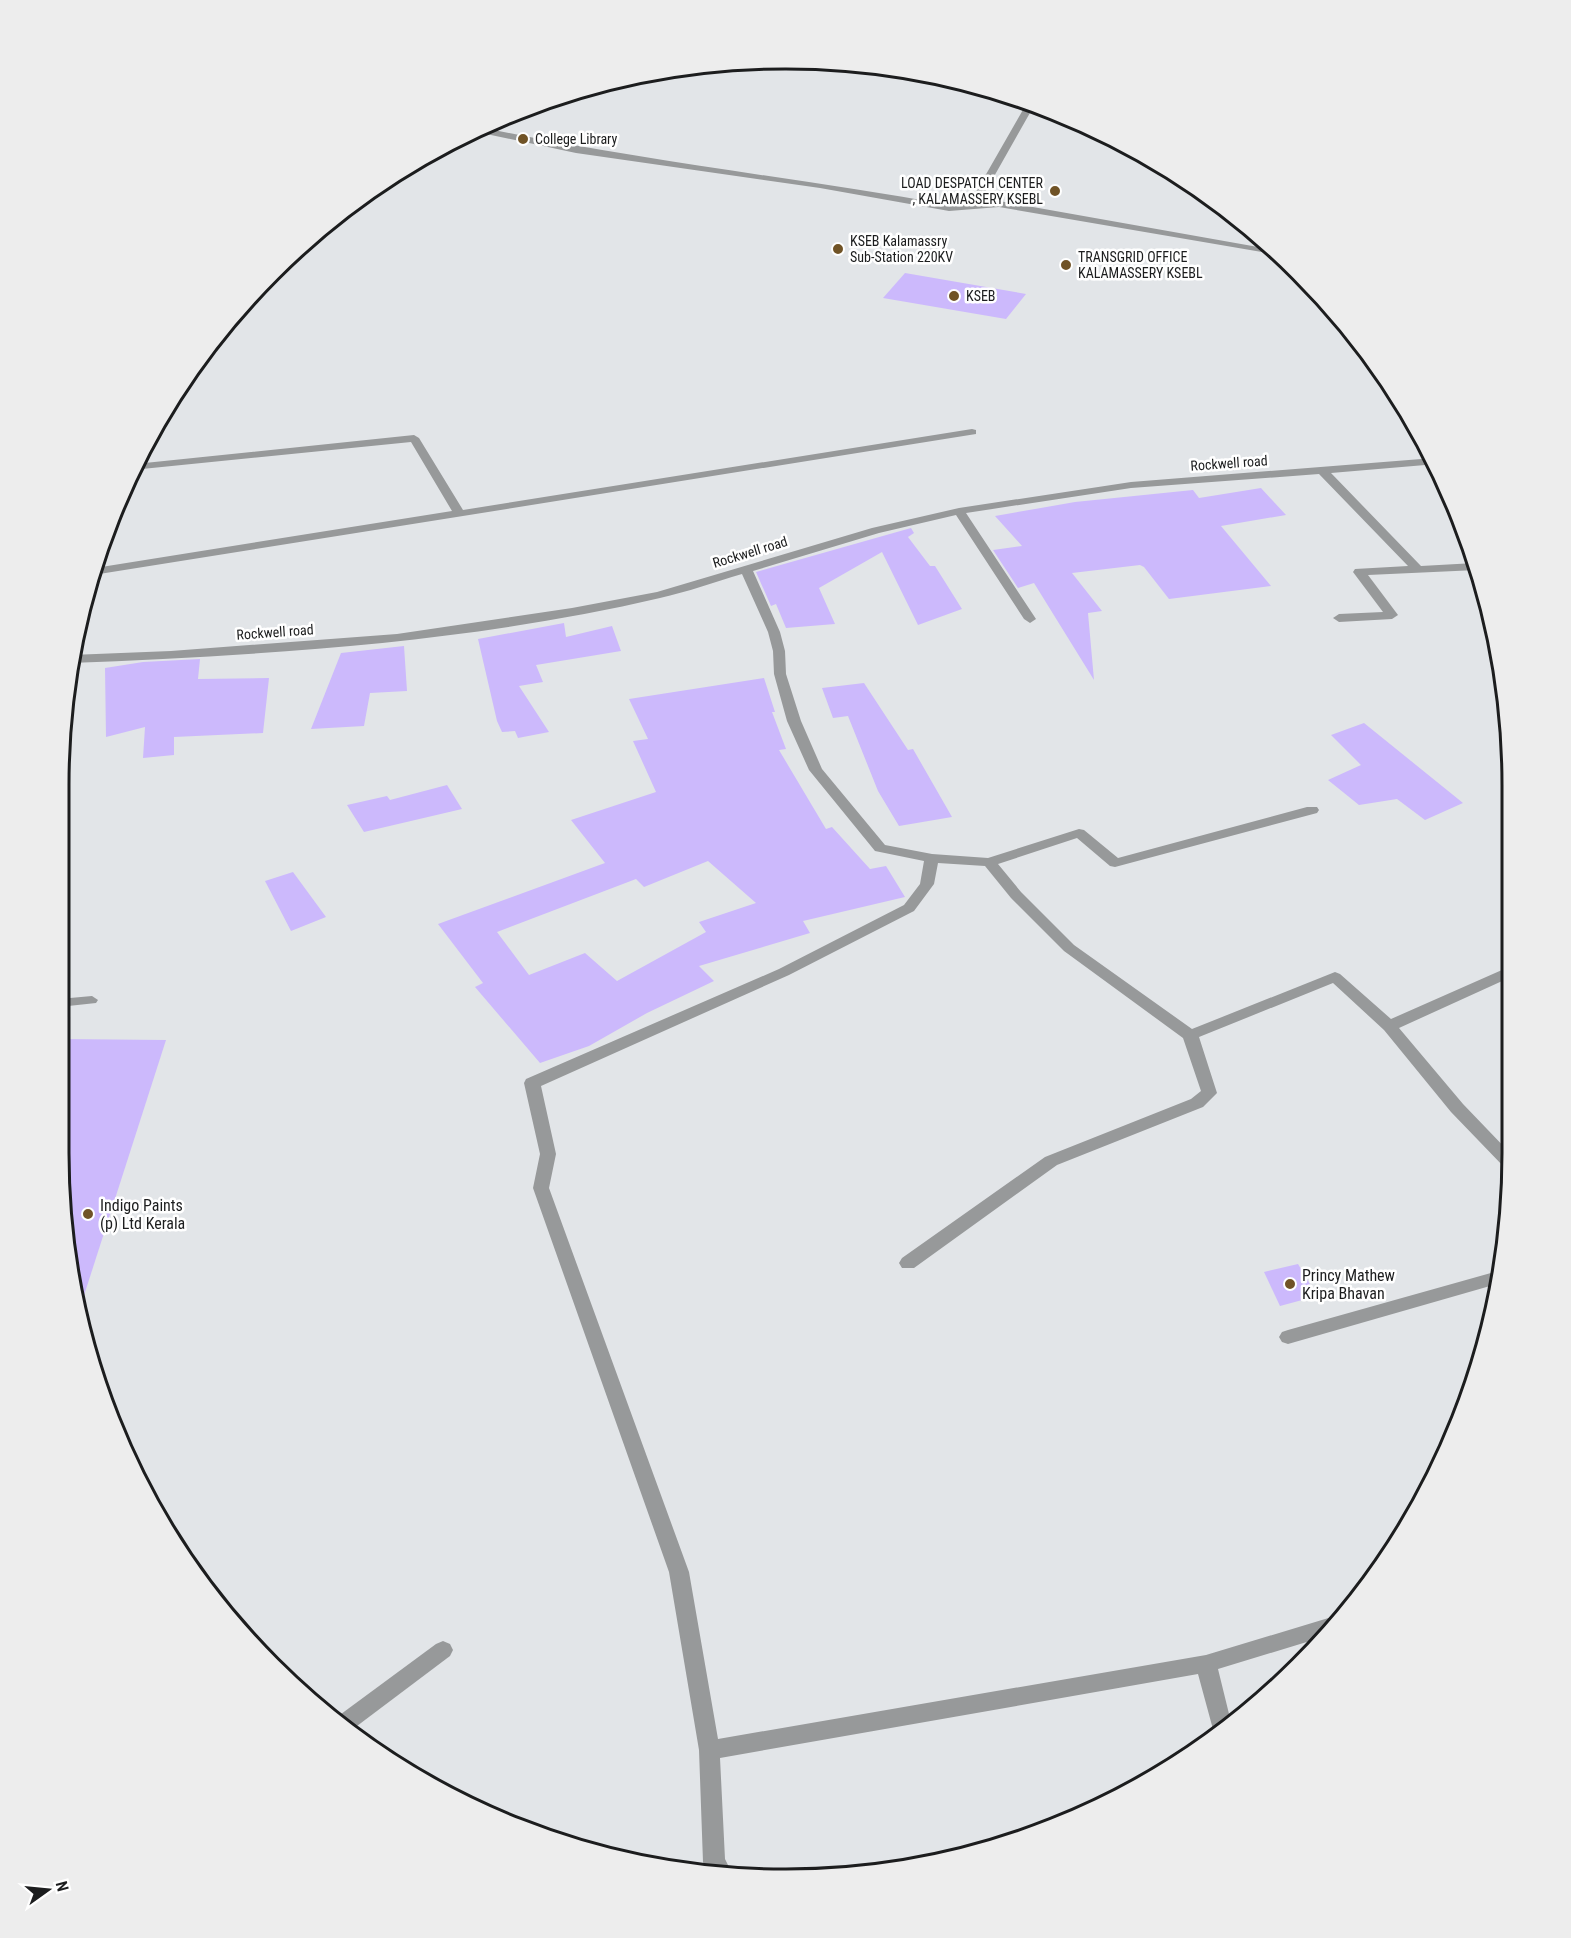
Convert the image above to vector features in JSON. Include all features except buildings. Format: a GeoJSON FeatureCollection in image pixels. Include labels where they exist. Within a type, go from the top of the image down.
{"type":"FeatureCollection","features":[{"type":"Feature","properties":{"kind":"street"},"geometry":{"type":"LineString","coordinates":[[972,207],[1026,111]]}},
{"type":"Feature","properties":{"kind":"street"},"geometry":{"type":"LineString","coordinates":[[492,133],[576,150],[820,185],[949,208],[999,204],[1262,251]]}},
{"type":"Feature","properties":{"kind":"street"},"geometry":{"type":"LineString","coordinates":[[102,571],[972,432]]}},
{"type":"Feature","properties":{"kind":"street"},"geometry":{"type":"LineString","coordinates":[[145,466],[414,438],[459,513]]}},
{"type":"Feature","properties":{"kind":"street","name":"Rockwell road"},"geometry":{"type":"LineString","coordinates":[[81,659],[171,655],[397,638],[572,612],[648,597],[876,530],[959,511],[1131,485],[1424,462]]}},
{"type":"Feature","properties":{"kind":"street"},"geometry":{"type":"LineString","coordinates":[[1323,471],[1418,570]]}},
{"type":"Feature","properties":{"kind":"street"},"geometry":{"type":"LineString","coordinates":[[959,511],[1030,620]]}},
{"type":"Feature","properties":{"kind":"street"},"geometry":{"type":"LineString","coordinates":[[1339,618],[1392,615],[1359,572],[1468,567]]}},
{"type":"Feature","properties":{"kind":"street"},"geometry":{"type":"LineString","coordinates":[[746,569],[774,632],[779,651],[780,674],[794,721],[816,770],[880,848],[932,858],[989,862],[1078,832],[1115,863],[1312,810]]}},
{"type":"Feature","properties":{"kind":"street"},"geometry":{"type":"LineString","coordinates":[[716,1865],[714,1862],[709,1750],[679,1572],[542,1188],[548,1154],[532,1083],[784,972],[909,908],[927,884],[932,858]]}},
{"type":"Feature","properties":{"kind":"street"},"geometry":{"type":"LineString","coordinates":[[908,1263],[1051,1161],[1197,1103],[1209,1093],[1190,1035],[1069,948],[1016,895],[989,862]]}},
{"type":"Feature","properties":{"kind":"street"},"geometry":{"type":"LineString","coordinates":[[1389,1026],[1502,975]]}},
{"type":"Feature","properties":{"kind":"street"},"geometry":{"type":"LineString","coordinates":[[1190,1035],[1335,977],[1389,1026],[1457,1108],[1502,1155]]}},
{"type":"Feature","properties":{"kind":"street"},"geometry":{"type":"LineString","coordinates":[[1288,1337],[1490,1278]]}},
{"type":"Feature","properties":{"kind":"street"},"geometry":{"type":"LineString","coordinates":[[709,1750],[1206,1664],[1320,1630]]}},
{"type":"Feature","properties":{"kind":"street"},"geometry":{"type":"LineString","coordinates":[[348,1720],[442,1650]]}},
{"type":"Feature","properties":{"kind":"street"},"geometry":{"type":"LineString","coordinates":[[1206,1664],[1221,1722]]}},
{"type":"Feature","properties":{"kind":"lane"},"geometry":{"type":"LineString","coordinates":[[69,1002],[92,1000]]}},
{"type":"Feature","properties":{"kind":"place","name":"College Library"},"geometry":{"type":"Point","coordinates":[523,139]}},
{"type":"Feature","properties":{"kind":"place","name":"LOAD DESPATCH CENTER , KALAMASSERY KSEBL"},"geometry":{"type":"Point","coordinates":[1055,191]}},
{"type":"Feature","properties":{"kind":"place","name":"KSEB Kalamassry Sub-Station 220KV"},"geometry":{"type":"Point","coordinates":[838,249]}},
{"type":"Feature","properties":{"kind":"place","name":"TRANSGRID OFFICE KALAMASSERY KSEBL"},"geometry":{"type":"Point","coordinates":[1066,265]}},
{"type":"Feature","properties":{"kind":"place","name":"KSEB"},"geometry":{"type":"Point","coordinates":[954,296]}},
{"type":"Feature","properties":{"kind":"place","name":"Indigo Paints (p) Ltd Kerala"},"geometry":{"type":"Point","coordinates":[88,1214]}},
{"type":"Feature","properties":{"kind":"place","name":"Princy Mathew Kripa Bhavan"},"geometry":{"type":"Point","coordinates":[1290,1284]}}]}
